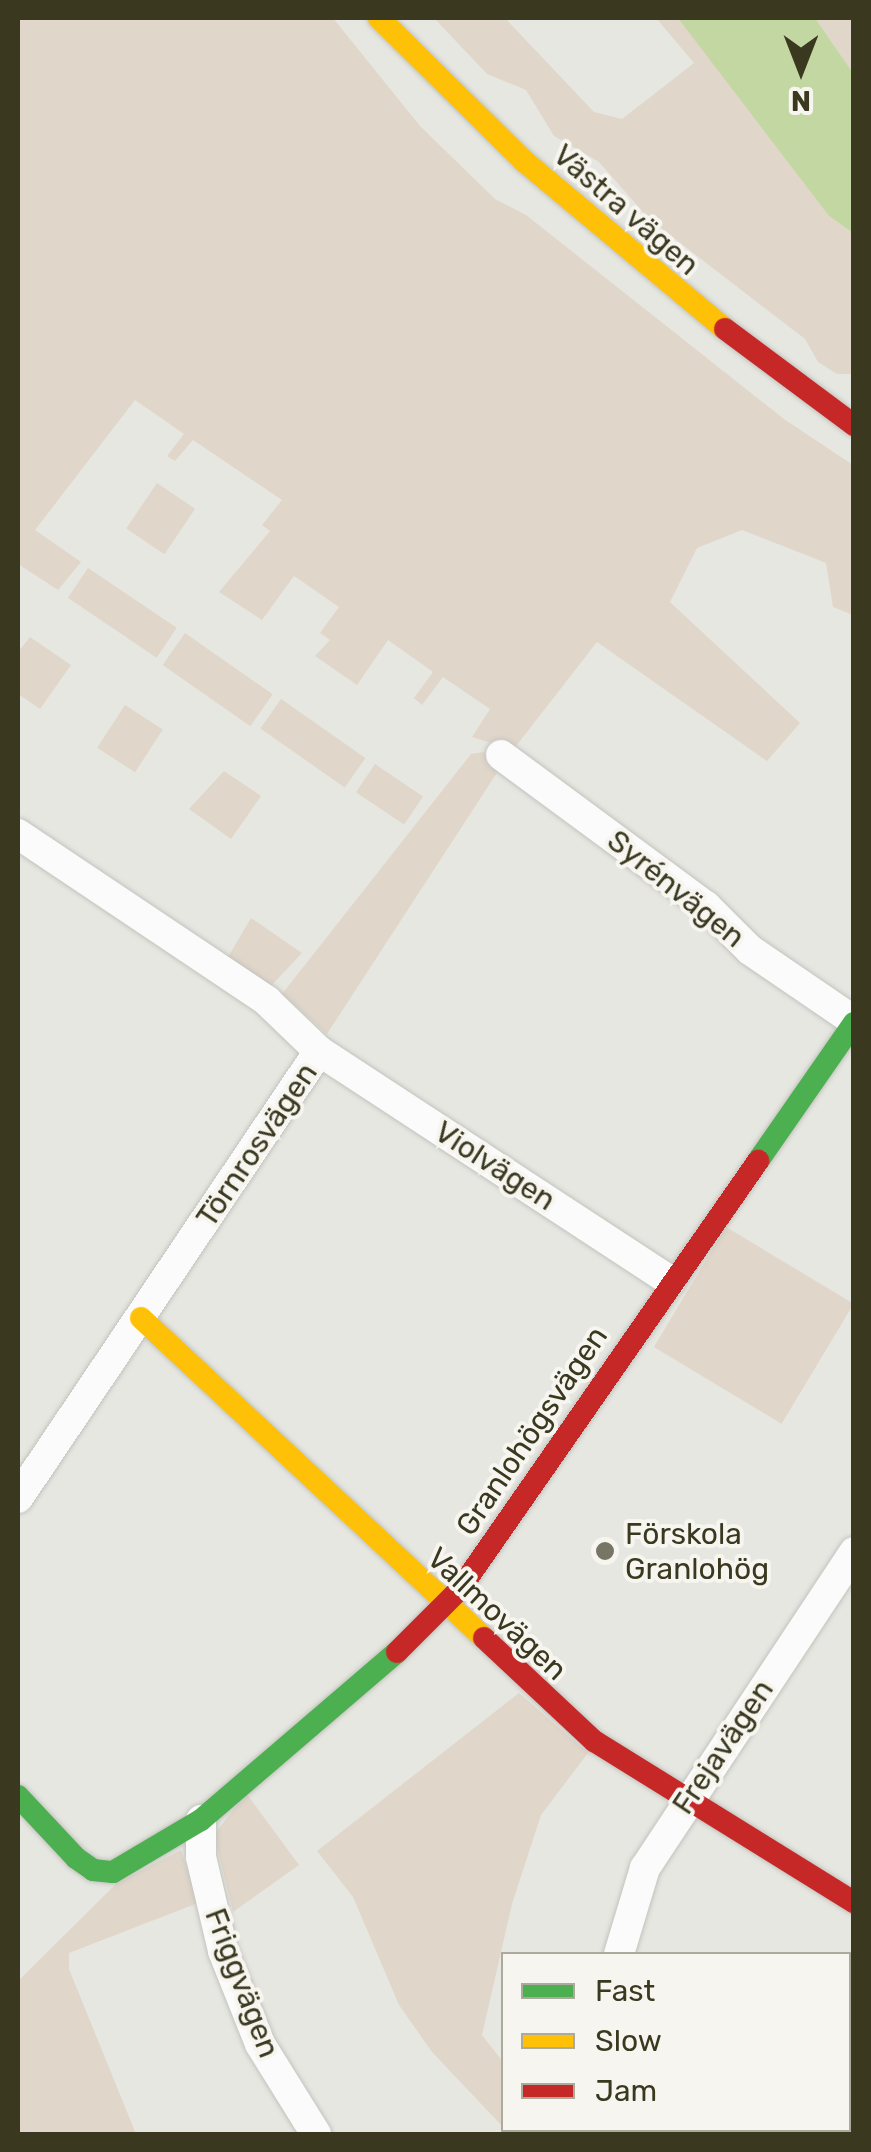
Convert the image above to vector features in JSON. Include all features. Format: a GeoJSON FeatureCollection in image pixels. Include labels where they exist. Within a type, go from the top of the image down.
{"type":"FeatureCollection","features":[{"type":"Feature","properties":{"kind":"street","name":"Västra vägen"},"geometry":{"type":"LineString","coordinates":[[379,18],[524,161],[667,286],[854,425]]}},
{"type":"Feature","properties":{"kind":"street","name":"Syrénvägen"},"geometry":{"type":"LineString","coordinates":[[501,755],[706,906],[750,950],[854,1022]]}},
{"type":"Feature","properties":{"kind":"street","name":"Törnrosvägen"},"geometry":{"type":"LineString","coordinates":[[18,834],[268,1002],[320,1051],[18,1498]]}},
{"type":"Feature","properties":{"kind":"street","name":"Granlohögsvägen"},"geometry":{"type":"LineString","coordinates":[[18,1796],[93,1870],[113,1872],[201,1820],[446,1607],[854,1022]]}},
{"type":"Feature","properties":{"kind":"street","name":"Violvägen"},"geometry":{"type":"LineString","coordinates":[[320,1051],[671,1281]]}},
{"type":"Feature","properties":{"kind":"street","name":"Vallmovägen"},"geometry":{"type":"LineString","coordinates":[[141,1318],[446,1607],[594,1741],[685,1803],[854,1902]]}},
{"type":"Feature","properties":{"kind":"street","name":"Frejavägen"},"geometry":{"type":"LineString","coordinates":[[620,1952],[645,1868],[854,1552]]}},
{"type":"Feature","properties":{"kind":"street","name":"Friggvägen"},"geometry":{"type":"LineString","coordinates":[[201,1820],[201,1857],[223,1950],[260,2044],[316,2134]]}},
{"type":"Feature","properties":{"kind":"shaded area"},"geometry":{"type":"Polygon","coordinates":[[[18,18],[333,18],[420,126],[495,199],[526,215],[784,419],[853,465],[853,615],[833,607],[826,563],[742,530],[697,548],[670,602],[800,723],[767,761],[597,642],[513,750],[472,737],[490,709],[443,677],[422,705],[414,698],[433,672],[388,640],[357,685],[315,656],[330,640],[320,633],[339,607],[294,576],[262,620],[219,592],[270,531],[262,525],[282,500],[193,440],[175,461],[167,456],[184,434],[135,400],[35,530],[81,562],[58,590],[18,564],[18,18]]]}},
{"type":"Feature","properties":{"kind":"shaded area"},"geometry":{"type":"Polygon","coordinates":[[[434,18],[505,18],[594,112],[622,119],[694,63],[656,18],[680,18],[829,216],[853,233],[853,374],[837,374],[818,362],[805,339],[649,219],[599,162],[554,136],[526,90],[487,74],[434,18]]]}},
{"type":"Feature","properties":{"kind":"shaded area"},"geometry":{"type":"Polygon","coordinates":[[[678,18],[815,18],[853,73],[853,233],[829,216],[678,18]]]}},
{"type":"Feature","properties":{"kind":"shaded area"},"geometry":{"type":"Polygon","coordinates":[[[815,18],[853,18],[853,73],[815,18]]]}},
{"type":"Feature","properties":{"kind":"shaded area"},"geometry":{"type":"Polygon","coordinates":[[[157,483],[195,509],[164,554],[126,529],[157,483]]]}},
{"type":"Feature","properties":{"kind":"shaded area"},"geometry":{"type":"Polygon","coordinates":[[[88,568],[177,628],[157,658],[68,598],[88,568]]]}},
{"type":"Feature","properties":{"kind":"shaded area"},"geometry":{"type":"Polygon","coordinates":[[[185,633],[273,694],[250,726],[163,665],[185,633]]]}},
{"type":"Feature","properties":{"kind":"shaded area"},"geometry":{"type":"Polygon","coordinates":[[[30,637],[71,665],[40,709],[18,694],[18,652],[30,637]]]}},
{"type":"Feature","properties":{"kind":"shaded area"},"geometry":{"type":"Polygon","coordinates":[[[281,699],[365,758],[345,788],[260,728],[281,699]]]}},
{"type":"Feature","properties":{"kind":"shaded area"},"geometry":{"type":"Polygon","coordinates":[[[125,705],[163,730],[135,772],[97,748],[125,705]]]}},
{"type":"Feature","properties":{"kind":"shaded area"},"geometry":{"type":"Polygon","coordinates":[[[484,752],[502,765],[327,1034],[282,994],[471,754],[484,752]]]}},
{"type":"Feature","properties":{"kind":"shaded area"},"geometry":{"type":"Polygon","coordinates":[[[375,764],[423,796],[404,825],[356,792],[375,764]]]}},
{"type":"Feature","properties":{"kind":"shaded area"},"geometry":{"type":"Polygon","coordinates":[[[224,771],[261,796],[231,839],[189,809],[224,771]]]}},
{"type":"Feature","properties":{"kind":"shaded area"},"geometry":{"type":"Polygon","coordinates":[[[251,918],[302,953],[271,986],[228,957],[251,918]]]}},
{"type":"Feature","properties":{"kind":"shaded area"},"geometry":{"type":"Polygon","coordinates":[[[726,1227],[854,1304],[782,1424],[654,1347],[726,1227]]]}},
{"type":"Feature","properties":{"kind":"shaded area"},"geometry":{"type":"Polygon","coordinates":[[[519,1693],[588,1753],[541,1815],[512,1904],[482,2035],[501,2059],[501,2125],[432,2052],[399,2005],[353,1897],[317,1851],[519,1693]]]}},
{"type":"Feature","properties":{"kind":"shaded area"},"geometry":{"type":"Polygon","coordinates":[[[246,1793],[299,1865],[233,1912],[214,1835],[246,1793]]]}},
{"type":"Feature","properties":{"kind":"shaded area"},"geometry":{"type":"Polygon","coordinates":[[[181,1850],[198,1903],[69,1953],[69,1969],[136,2134],[18,2134],[18,1981],[117,1883],[181,1850]]]}},
{"type":"Feature","properties":{"kind":"traffic: fast"},"geometry":{"type":"LineString","coordinates":[[758,1161],[854,1023]]}},
{"type":"Feature","properties":{"kind":"traffic: fast"},"geometry":{"type":"LineString","coordinates":[[18,1796],[76,1858],[93,1870],[113,1872],[201,1820],[397,1652]]}},
{"type":"Feature","properties":{"kind":"traffic: slow"},"geometry":{"type":"LineString","coordinates":[[379,18],[524,161],[725,329]]}},
{"type":"Feature","properties":{"kind":"traffic: slow"},"geometry":{"type":"LineString","coordinates":[[141,1318],[484,1638]]}},
{"type":"Feature","properties":{"kind":"traffic: jam"},"geometry":{"type":"LineString","coordinates":[[725,329],[854,425]]}},
{"type":"Feature","properties":{"kind":"traffic: jam"},"geometry":{"type":"LineString","coordinates":[[397,1652],[460,1589],[758,1161]]}},
{"type":"Feature","properties":{"kind":"traffic: jam"},"geometry":{"type":"LineString","coordinates":[[484,1638],[594,1741],[854,1902]]}},
{"type":"Feature","properties":{"kind":"place","name":"Förskola Granlohög"},"geometry":{"type":"Point","coordinates":[605,1551]}}]}
